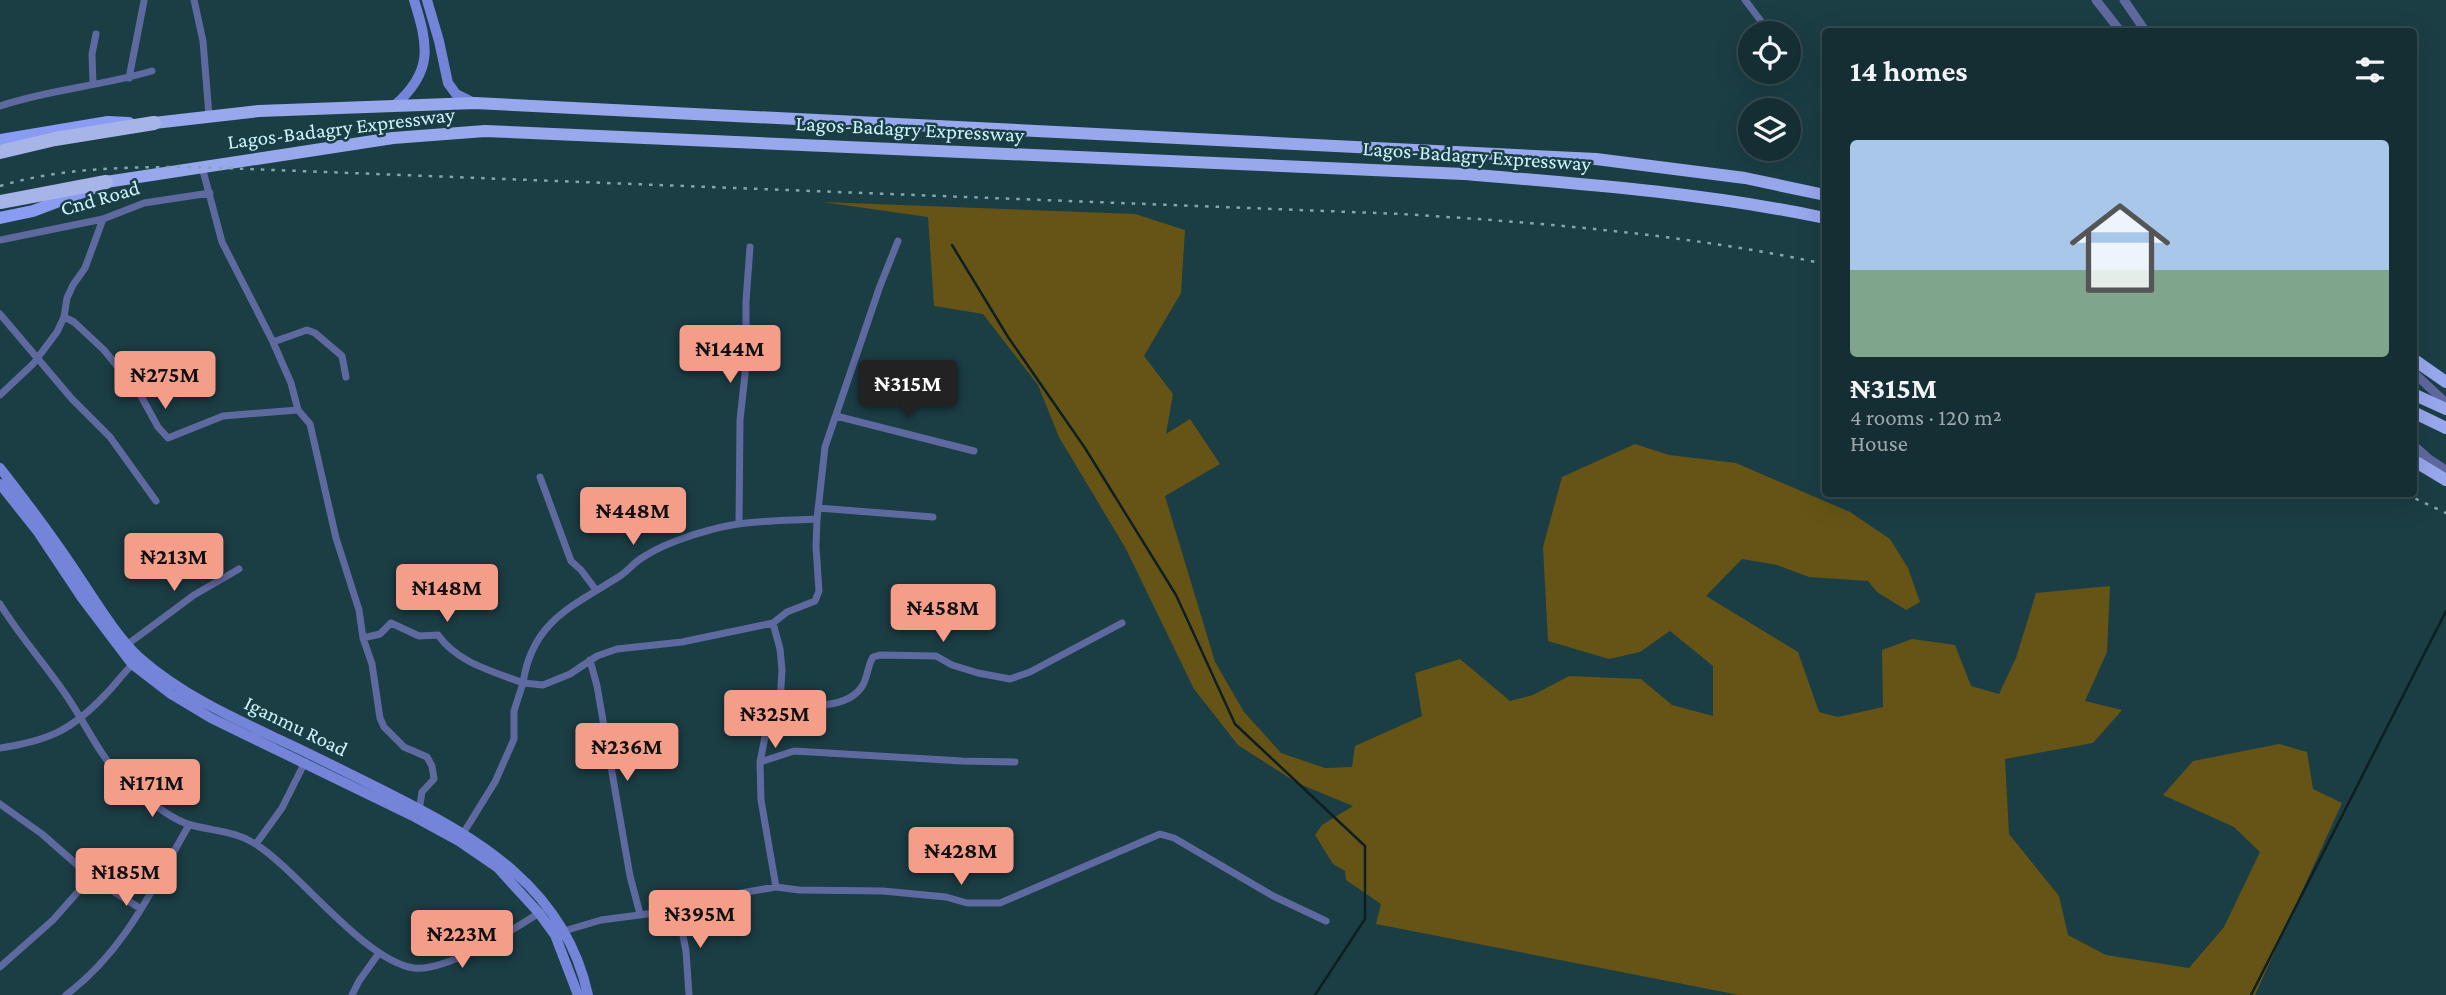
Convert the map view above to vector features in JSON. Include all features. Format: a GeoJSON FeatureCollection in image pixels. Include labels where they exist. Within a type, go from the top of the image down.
{"type":"FeatureCollection","features":[{"type":"Feature","properties":{"kind":"highway","name":"Lagos-Badagry Expressway"},"geometry":{"type":"LineString","coordinates":[[0,152],[55,139],[209,116],[475,103],[1596,159],[1745,178],[1822,194]]}},
{"type":"Feature","properties":{"kind":"highway","name":"Lagos-Badagry Expressway"},"geometry":{"type":"LineString","coordinates":[[106,182],[393,138],[485,131],[1464,174],[1614,186],[1757,204],[1822,217]]}},
{"type":"Feature","properties":{"kind":"highway"},"geometry":{"type":"LineString","coordinates":[[0,202],[106,182]]}},
{"type":"Feature","properties":{"kind":"highway"},"geometry":{"type":"LineString","coordinates":[[2417,362],[2446,382]]}},
{"type":"Feature","properties":{"kind":"highway"},"geometry":{"type":"LineString","coordinates":[[2417,396],[2446,408]]}},
{"type":"Feature","properties":{"kind":"highway"},"geometry":{"type":"LineString","coordinates":[[2417,414],[2446,428]]}},
{"type":"Feature","properties":{"kind":"highway"},"geometry":{"type":"LineString","coordinates":[[2417,463],[2446,481]]}},
{"type":"Feature","properties":{"kind":"main road"},"geometry":{"type":"LineString","coordinates":[[395,105],[419,79],[426,57],[414,0]]}},
{"type":"Feature","properties":{"kind":"main road"},"geometry":{"type":"LineString","coordinates":[[427,0],[448,83],[456,94],[475,103]]}},
{"type":"Feature","properties":{"kind":"main road","name":"Lagos-Badagry Expressway"},"geometry":{"type":"LineString","coordinates":[[0,140],[108,122],[153,123]]}},
{"type":"Feature","properties":{"kind":"main road","name":"Lagos-Badagry Expressway"},"geometry":{"type":"LineString","coordinates":[[0,218],[33,211],[90,192],[106,182]]}},
{"type":"Feature","properties":{"kind":"main road","name":"Iganmu Road"},"geometry":{"type":"LineString","coordinates":[[0,468],[46,526],[128,644],[136,662],[215,709],[417,813],[497,867],[539,913],[555,936],[578,995]]}},
{"type":"Feature","properties":{"kind":"main road","name":"Iganmu Road"},"geometry":{"type":"LineString","coordinates":[[0,484],[136,662],[171,694],[211,718],[464,832],[503,860],[519,875],[564,931],[588,995]]}},
{"type":"Feature","properties":{"kind":"street"},"geometry":{"type":"LineString","coordinates":[[194,0],[203,41],[209,116]]}},
{"type":"Feature","properties":{"kind":"street"},"geometry":{"type":"LineString","coordinates":[[1745,0],[1761,21]]}},
{"type":"Feature","properties":{"kind":"street"},"geometry":{"type":"LineString","coordinates":[[2096,0],[2118,28]]}},
{"type":"Feature","properties":{"kind":"street"},"geometry":{"type":"LineString","coordinates":[[2124,0],[2143,28]]}},
{"type":"Feature","properties":{"kind":"street"},"geometry":{"type":"LineString","coordinates":[[129,78],[144,1]]}},
{"type":"Feature","properties":{"kind":"street"},"geometry":{"type":"LineString","coordinates":[[93,84],[92,54],[96,34]]}},
{"type":"Feature","properties":{"kind":"street"},"geometry":{"type":"LineString","coordinates":[[0,106],[56,90],[129,78],[152,71]]}},
{"type":"Feature","properties":{"kind":"street"},"geometry":{"type":"LineString","coordinates":[[202,167],[222,242],[273,342],[291,383],[298,410],[310,424],[314,436],[335,538],[359,610],[363,638],[372,664],[380,718],[384,727],[404,747],[427,757],[432,766],[434,779],[422,792],[417,813]]}},
{"type":"Feature","properties":{"kind":"street","name":"Cnd Road"},"geometry":{"type":"LineString","coordinates":[[0,240],[103,219],[144,203],[210,193]]}},
{"type":"Feature","properties":{"kind":"street"},"geometry":{"type":"LineString","coordinates":[[0,395],[37,359],[53,338],[64,317],[67,298],[85,268],[103,219]]}},
{"type":"Feature","properties":{"kind":"street"},"geometry":{"type":"LineString","coordinates":[[363,638],[380,634],[391,624],[419,636],[438,635],[449,650],[468,662],[523,683],[543,685],[617,649],[707,638],[773,622],[788,612],[816,601],[819,592],[817,519],[825,447],[898,241]]}},
{"type":"Feature","properties":{"kind":"street"},"geometry":{"type":"LineString","coordinates":[[739,523],[740,420],[746,365],[746,301],[750,247]]}},
{"type":"Feature","properties":{"kind":"street"},"geometry":{"type":"LineString","coordinates":[[0,314],[72,399],[110,438],[156,501]]}},
{"type":"Feature","properties":{"kind":"street"},"geometry":{"type":"LineString","coordinates":[[64,317],[74,322],[104,350],[141,397],[158,427],[168,438],[222,416],[298,410]]}},
{"type":"Feature","properties":{"kind":"street"},"geometry":{"type":"LineString","coordinates":[[273,342],[307,330],[315,333],[342,356],[346,377]]}},
{"type":"Feature","properties":{"kind":"street"},"geometry":{"type":"LineString","coordinates":[[2417,376],[2446,403]]}},
{"type":"Feature","properties":{"kind":"street"},"geometry":{"type":"LineString","coordinates":[[836,416],[974,451]]}},
{"type":"Feature","properties":{"kind":"street"},"geometry":{"type":"LineString","coordinates":[[2417,448],[2446,470]]}},
{"type":"Feature","properties":{"kind":"street"},"geometry":{"type":"LineString","coordinates":[[540,477],[571,561],[582,570],[596,590]]}},
{"type":"Feature","properties":{"kind":"street"},"geometry":{"type":"LineString","coordinates":[[818,508],[933,517]]}},
{"type":"Feature","properties":{"kind":"street"},"geometry":{"type":"LineString","coordinates":[[464,832],[495,782],[514,738],[514,711],[523,683],[526,660],[541,636],[569,606],[623,574],[643,557],[707,530],[739,523],[817,519]]}},
{"type":"Feature","properties":{"kind":"street"},"geometry":{"type":"LineString","coordinates":[[128,644],[194,596],[239,569]]}},
{"type":"Feature","properties":{"kind":"street"},"geometry":{"type":"LineString","coordinates":[[0,604],[123,780],[189,825],[216,829],[256,844],[379,953],[415,968],[441,964],[490,943],[539,913]]}},
{"type":"Feature","properties":{"kind":"street"},"geometry":{"type":"LineString","coordinates":[[773,622],[781,659],[780,703],[768,722],[760,762],[761,800],[776,887]]}},
{"type":"Feature","properties":{"kind":"street"},"geometry":{"type":"LineString","coordinates":[[780,703],[811,706],[848,698],[861,687],[873,657],[880,655],[936,656],[952,665],[1010,679],[1030,672],[1122,623]]}},
{"type":"Feature","properties":{"kind":"street"},"geometry":{"type":"LineString","coordinates":[[590,660],[597,686],[630,876],[640,914]]}},
{"type":"Feature","properties":{"kind":"street"},"geometry":{"type":"LineString","coordinates":[[0,748],[47,738],[81,718],[136,662]]}},
{"type":"Feature","properties":{"kind":"street"},"geometry":{"type":"LineString","coordinates":[[760,762],[794,751],[1015,762]]}},
{"type":"Feature","properties":{"kind":"street"},"geometry":{"type":"LineString","coordinates":[[256,844],[282,808],[305,762]]}},
{"type":"Feature","properties":{"kind":"street"},"geometry":{"type":"LineString","coordinates":[[0,804],[42,834],[91,877],[141,909]]}},
{"type":"Feature","properties":{"kind":"street"},"geometry":{"type":"LineString","coordinates":[[66,995],[89,976],[128,932],[189,825]]}},
{"type":"Feature","properties":{"kind":"street"},"geometry":{"type":"LineString","coordinates":[[564,931],[601,920],[678,909],[776,887],[799,890],[883,891],[946,897],[967,904],[1000,903],[1160,834],[1174,838],[1263,890],[1326,921]]}},
{"type":"Feature","properties":{"kind":"street"},"geometry":{"type":"LineString","coordinates":[[0,967],[53,920],[91,877]]}},
{"type":"Feature","properties":{"kind":"street"},"geometry":{"type":"LineString","coordinates":[[678,909],[686,951],[689,995]]}},
{"type":"Feature","properties":{"kind":"street"},"geometry":{"type":"LineString","coordinates":[[352,995],[379,953]]}},
{"type":"Feature","properties":{"kind":"shaded area"},"geometry":{"type":"Polygon","coordinates":[[[822,202],[1135,214],[1185,230],[1181,293],[1144,356],[1173,394],[1166,434],[1190,419],[1220,464],[1165,496],[1215,662],[1244,712],[1281,753],[1325,768],[1352,767],[1355,746],[1422,716],[1415,673],[1460,659],[1510,701],[1533,695],[1569,676],[1641,679],[1672,705],[1713,716],[1713,666],[1670,631],[1640,652],[1609,659],[1548,641],[1543,547],[1562,477],[1635,444],[1669,455],[1736,463],[1850,512],[1890,539],[1908,568],[1920,602],[1906,610],[1877,592],[1868,581],[1809,577],[1777,565],[1742,559],[1706,596],[1798,652],[1819,712],[1838,717],[1883,707],[1882,650],[1912,639],[1955,645],[1971,686],[1999,694],[2016,658],[2036,593],[2110,586],[2107,652],[2085,701],[2122,710],[2093,743],[2005,759],[2009,834],[2059,896],[2068,935],[2106,955],[2189,968],[2224,927],[2260,852],[2234,827],[2163,795],[2193,761],[2279,744],[2307,752],[2313,789],[2342,803],[2255,995],[1739,995],[1376,924],[1381,904],[1346,880],[1345,871],[1333,864],[1315,835],[1322,825],[1353,806],[1297,783],[1238,745],[1194,689],[1126,549],[1059,437],[1038,385],[983,314],[934,306],[928,217],[822,202]]]}},
{"type":"Feature","properties":{"kind":"waterway"},"geometry":{"type":"LineString","coordinates":[[952,245],[1008,337],[1085,448],[1176,595],[1235,724],[1365,846],[1365,919],[1315,995]]}},
{"type":"Feature","properties":{"kind":"waterway"},"geometry":{"type":"LineString","coordinates":[[2251,995],[2446,611]]}},
{"type":"Feature","properties":{"kind":"railway"},"geometry":{"type":"LineString","coordinates":[[0,186],[73,172],[197,167],[1402,214],[1668,237],[1822,263]]}},
{"type":"Feature","properties":{"kind":"railway"},"geometry":{"type":"LineString","coordinates":[[2412,497],[2446,513]]}}]}
